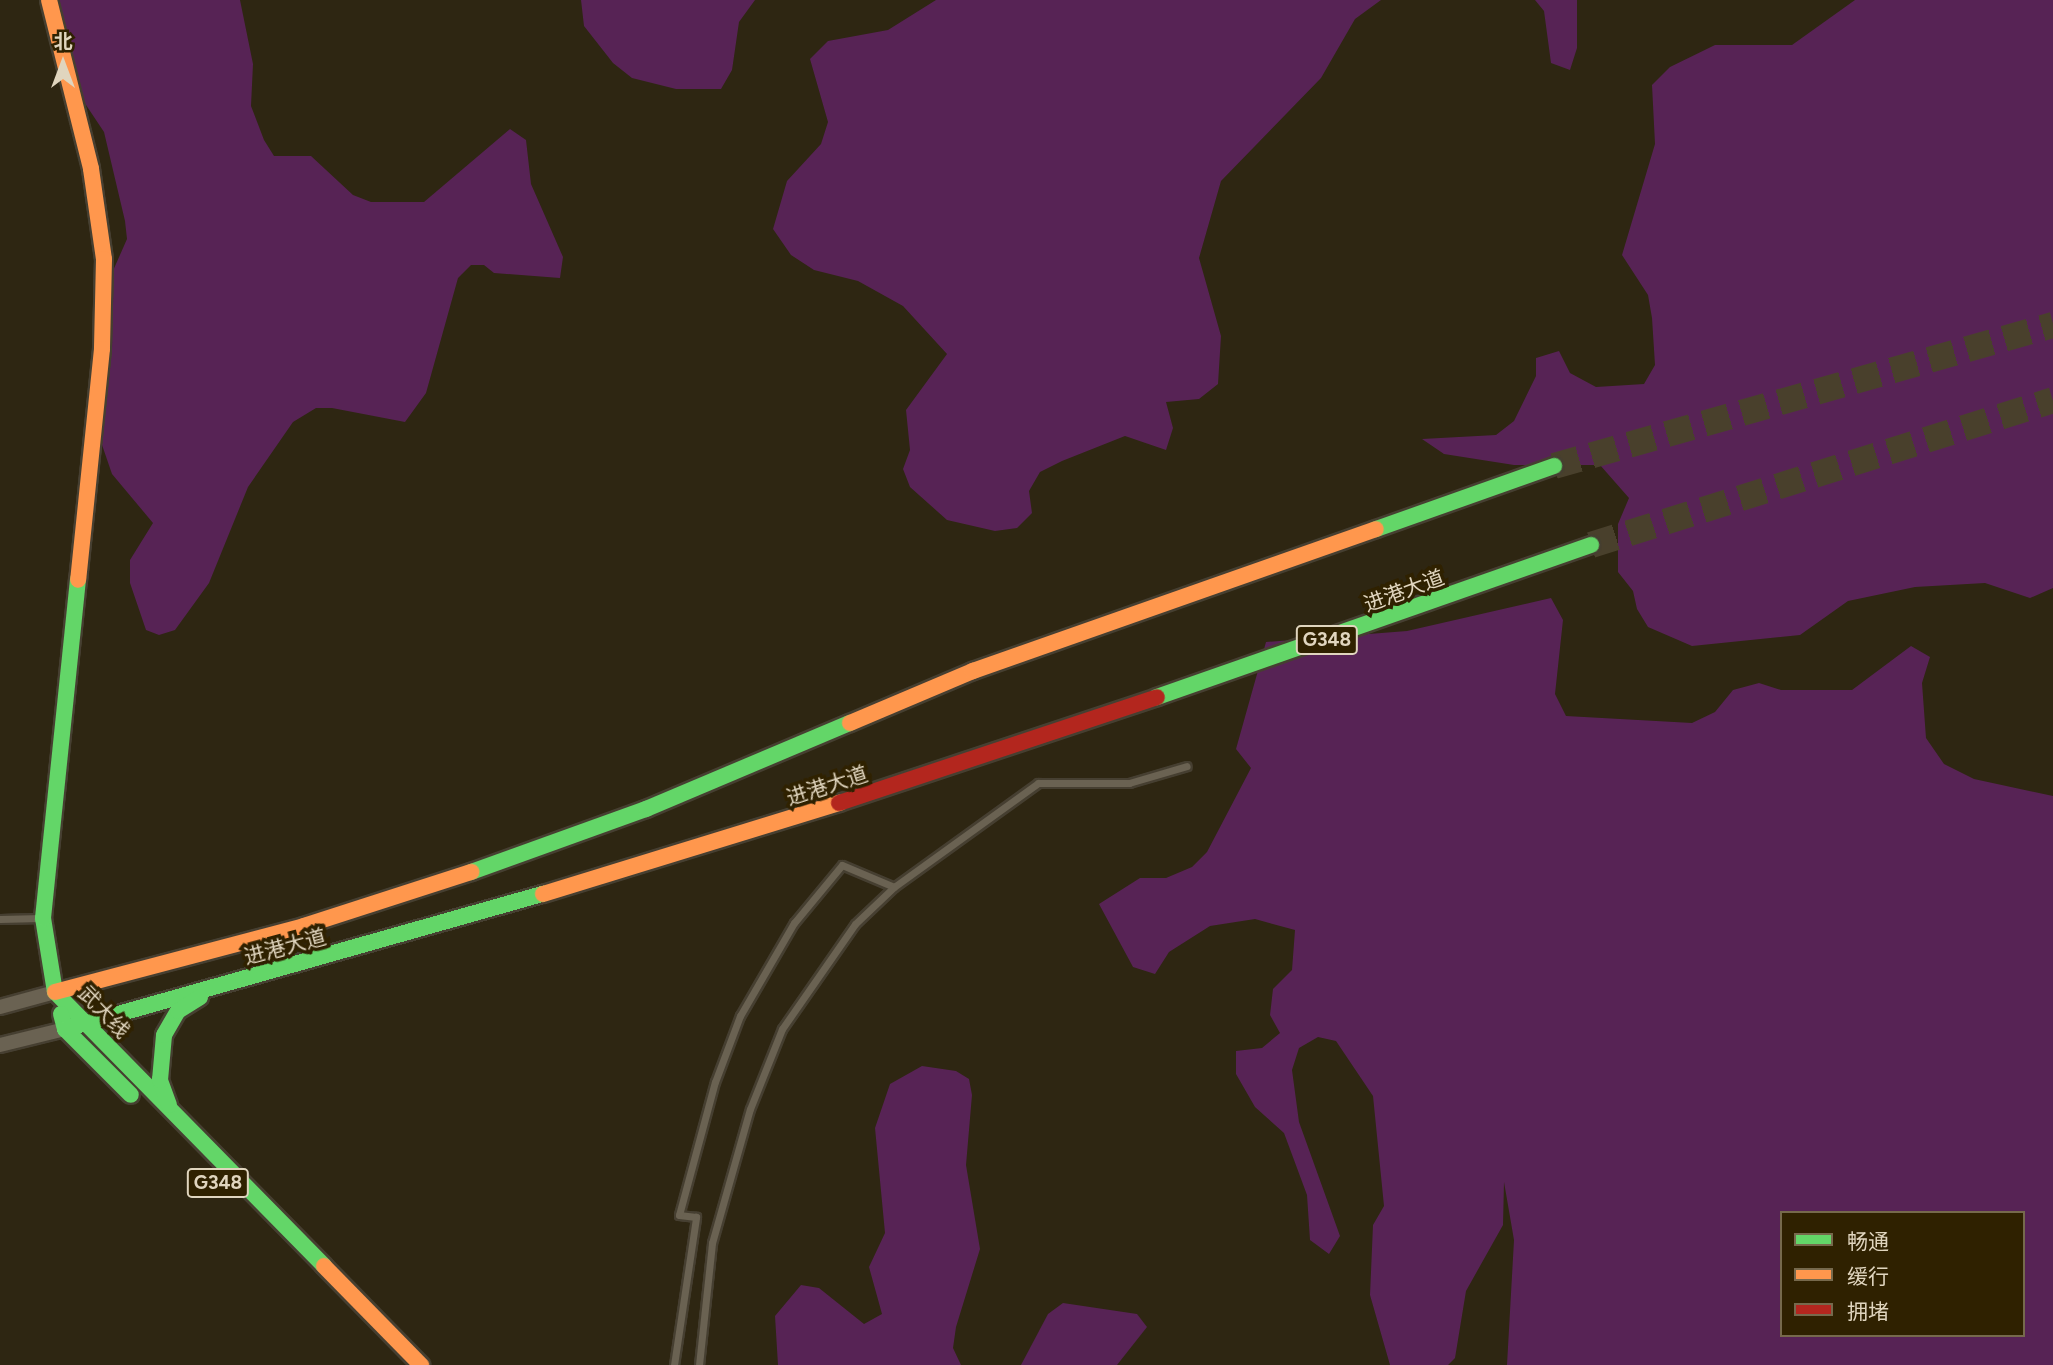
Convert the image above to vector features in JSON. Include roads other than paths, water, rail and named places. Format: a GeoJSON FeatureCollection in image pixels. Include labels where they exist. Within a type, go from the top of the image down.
{"type":"FeatureCollection","features":[{"type":"Feature","properties":{"kind":"main road"},"geometry":{"type":"LineString","coordinates":[[49,0],[92,169],[104,259],[102,349],[43,918],[55,992]]}},
{"type":"Feature","properties":{"kind":"main road","name":"进港大道"},"geometry":{"type":"LineString","coordinates":[[55,992],[304,926],[464,874],[646,809],[973,671],[1276,561],[1554,466]]}},
{"type":"Feature","properties":{"kind":"main road","name":"进港大道"},"geometry":{"type":"LineString","coordinates":[[65,1029],[682,855],[1061,730],[1591,545]]}},
{"type":"Feature","properties":{"kind":"main road"},"geometry":{"type":"LineString","coordinates":[[171,1110],[160,1080],[164,1035],[178,1011],[213,988]]}},
{"type":"Feature","properties":{"kind":"main road","name":"武大线"},"geometry":{"type":"LineString","coordinates":[[55,992],[421,1365]]}},
{"type":"Feature","properties":{"kind":"main road","name":"武大线"},"geometry":{"type":"LineString","coordinates":[[55,992],[65,1029],[398,1365]]}},
{"type":"Feature","properties":{"kind":"street"},"geometry":{"type":"LineString","coordinates":[[0,1007],[55,992]]}},
{"type":"Feature","properties":{"kind":"street"},"geometry":{"type":"LineString","coordinates":[[0,1045],[65,1029]]}},
{"type":"Feature","properties":{"kind":"lane"},"geometry":{"type":"LineString","coordinates":[[699,1365],[712,1243],[765,1069],[782,1029],[848,935],[894,887],[1038,783],[1129,783],[1186,766]]}},
{"type":"Feature","properties":{"kind":"lane"},"geometry":{"type":"LineString","coordinates":[[674,1365],[696,1217],[679,1215],[715,1082],[740,1016],[794,923],[842,865],[894,887]]}},
{"type":"Feature","properties":{"kind":"lane"},"geometry":{"type":"LineString","coordinates":[[0,919],[43,918]]}},
{"type":"Feature","properties":{"kind":"tunnel"},"geometry":{"type":"LineString","coordinates":[[1554,466],[2053,325]]}},
{"type":"Feature","properties":{"kind":"tunnel"},"geometry":{"type":"LineString","coordinates":[[1591,545],[2053,400]]}}]}
